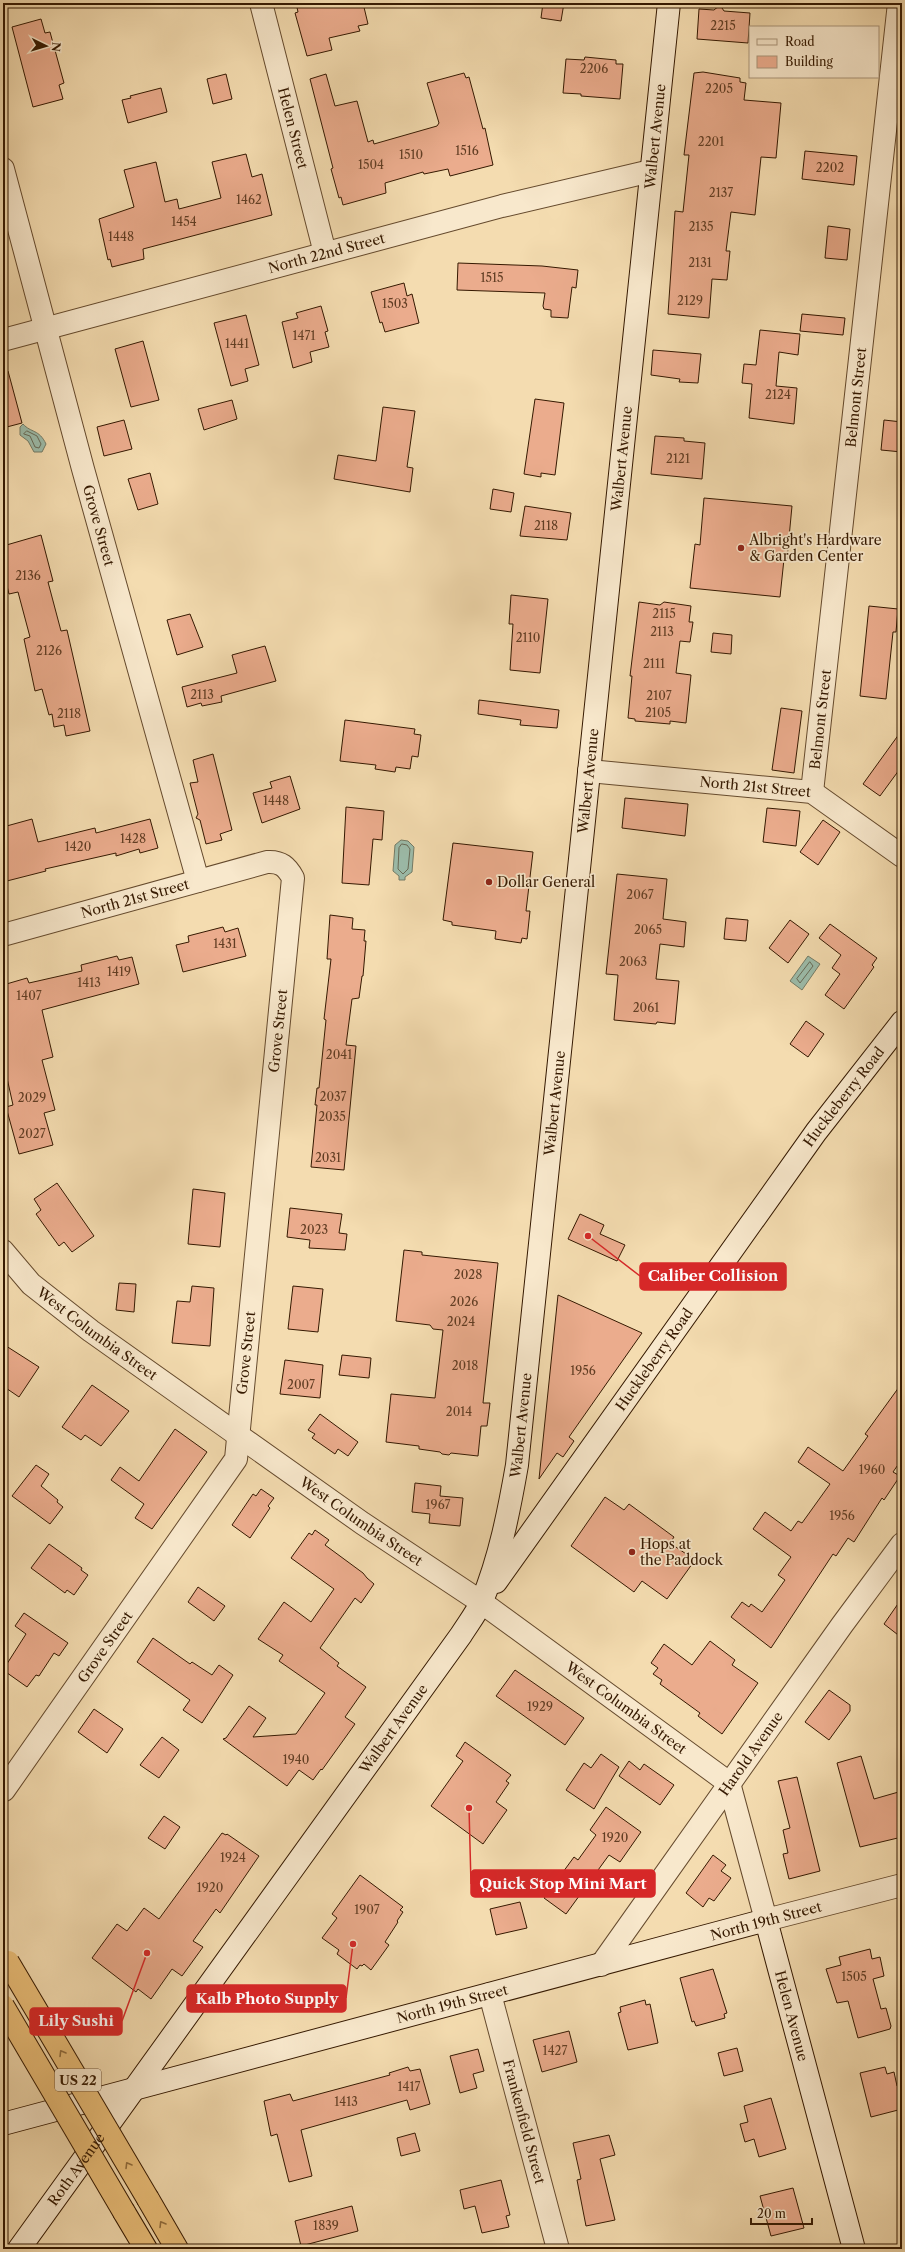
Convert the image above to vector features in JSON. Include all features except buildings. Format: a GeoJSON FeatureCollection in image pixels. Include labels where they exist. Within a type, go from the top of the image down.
{"type":"FeatureCollection","features":[{"type":"Feature","properties":{"kind":"highway","name":"US 22"},"geometry":{"type":"LineString","coordinates":[[6,1958],[177,2249]]}},
{"type":"Feature","properties":{"kind":"highway","name":"US 22"},"geometry":{"type":"LineString","coordinates":[[3,2006],[146,2249]]}},
{"type":"Feature","properties":{"kind":"street","name":"Helen Street"},"geometry":{"type":"LineString","coordinates":[[261,3],[325,253]]}},
{"type":"Feature","properties":{"kind":"street","name":"Walbert Avenue"},"geometry":{"type":"LineString","coordinates":[[132,2090],[431,1678],[481,1602],[497,1560],[509,1513],[517,1465],[669,3]]}},
{"type":"Feature","properties":{"kind":"street","name":"Belmont Street"},"geometry":{"type":"LineString","coordinates":[[812,792],[849,474],[877,188],[899,3]]}},
{"type":"Feature","properties":{"kind":"street","name":"Grove Street"},"geometry":{"type":"LineString","coordinates":[[3,169],[155,732],[198,881]]}},
{"type":"Feature","properties":{"kind":"street","name":"North 22nd Street"},"geometry":{"type":"LineString","coordinates":[[3,340],[502,206],[651,171]]}},
{"type":"Feature","properties":{"kind":"street","name":"North 21st Street"},"geometry":{"type":"LineString","coordinates":[[589,771],[812,792],[902,856]]}},
{"type":"Feature","properties":{"kind":"street","name":"North 21st Street"},"geometry":{"type":"LineString","coordinates":[[3,935],[267,862]]}},
{"type":"Feature","properties":{"kind":"street","name":"Grove Street"},"geometry":{"type":"LineString","coordinates":[[4,1790],[236,1459],[293,878],[288,868],[280,863],[267,862]]}},
{"type":"Feature","properties":{"kind":"street","name":"Huckleberry Road"},"geometry":{"type":"LineString","coordinates":[[481,1602],[816,1132],[900,1029]]}},
{"type":"Feature","properties":{"kind":"street","name":"West Columbia Street"},"geometry":{"type":"LineString","coordinates":[[3,1250],[31,1284],[91,1331],[362,1523],[481,1602],[729,1783]]}},
{"type":"Feature","properties":{"kind":"street","name":"Harold Avenue"},"geometry":{"type":"LineString","coordinates":[[601,1964],[729,1783],[902,1544]]}},
{"type":"Feature","properties":{"kind":"street","name":"Helen Avenue"},"geometry":{"type":"LineString","coordinates":[[729,1783],[854,2249]]}},
{"type":"Feature","properties":{"kind":"street","name":"North 19th Street"},"geometry":{"type":"LineString","coordinates":[[3,2124],[902,1885]]}},
{"type":"Feature","properties":{"kind":"street","name":"Frankenfield Street"},"geometry":{"type":"LineString","coordinates":[[490,1994],[558,2249]]}},
{"type":"Feature","properties":{"kind":"street","name":"Roth Avenue"},"geometry":{"type":"LineString","coordinates":[[19,2249],[132,2090]]}},
{"type":"Feature","properties":{"kind":"water"},"geometry":{"type":"Polygon","coordinates":[[[23,424],[41,436],[46,444],[42,452],[34,452],[28,441],[20,435],[20,427],[23,424]]]}},
{"type":"Feature","properties":{"kind":"water"},"geometry":{"type":"Polygon","coordinates":[[[401,840],[408,841],[414,847],[412,872],[405,877],[405,880],[399,880],[399,876],[393,871],[395,845],[401,840]]]}},
{"type":"Feature","properties":{"kind":"water"},"geometry":{"type":"Polygon","coordinates":[[[808,956],[820,964],[802,990],[790,981],[808,956]]]}},
{"type":"Feature","properties":{"kind":"place","name":"Albright's Hardware & Garden Center"},"geometry":{"type":"Point","coordinates":[741,548]}},
{"type":"Feature","properties":{"kind":"place","name":"Dollar General"},"geometry":{"type":"Point","coordinates":[489,882]}},
{"type":"Feature","properties":{"kind":"place","name":"Caliber Collision"},"geometry":{"type":"Point","coordinates":[588,1236]}},
{"type":"Feature","properties":{"kind":"place","name":"Hops at the Paddock"},"geometry":{"type":"Point","coordinates":[632,1552]}},
{"type":"Feature","properties":{"kind":"place","name":"Quick Stop Mini Mart"},"geometry":{"type":"Point","coordinates":[469,1808]}},
{"type":"Feature","properties":{"kind":"place","name":"Kalb Photo Supply"},"geometry":{"type":"Point","coordinates":[353,1944]}},
{"type":"Feature","properties":{"kind":"place","name":"Lily Sushi"},"geometry":{"type":"Point","coordinates":[147,1953]}}]}
